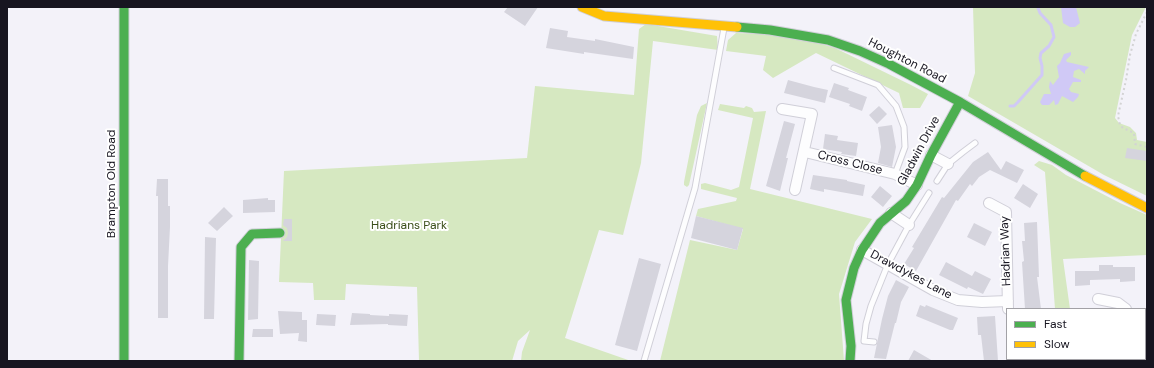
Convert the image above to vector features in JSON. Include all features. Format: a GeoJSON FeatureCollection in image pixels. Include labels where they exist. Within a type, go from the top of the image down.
{"type":"FeatureCollection","features":[{"type":"Feature","properties":{"kind":"street","name":"Brampton Old Road"},"geometry":{"type":"LineString","coordinates":[[124,7],[124,361]]}},
{"type":"Feature","properties":{"kind":"street","name":"Houghton Road"},"geometry":{"type":"LineString","coordinates":[[582,7],[604,16],[770,30],[828,40],[860,51],[889,64],[960,102],[1091,179],[1147,208]]}},
{"type":"Feature","properties":{"kind":"street","name":"Gladwin Drive"},"geometry":{"type":"LineString","coordinates":[[850,361],[851,346],[846,300],[854,268],[862,250],[880,223],[906,201],[917,185],[931,155],[960,102]]}},
{"type":"Feature","properties":{"kind":"street"},"geometry":{"type":"LineString","coordinates":[[782,108],[812,114],[805,152],[795,190]]}},
{"type":"Feature","properties":{"kind":"street","name":"Cross Close"},"geometry":{"type":"LineString","coordinates":[[805,152],[895,174],[917,185]]}},
{"type":"Feature","properties":{"kind":"street"},"geometry":{"type":"LineString","coordinates":[[931,155],[948,164]]}},
{"type":"Feature","properties":{"kind":"street","name":"Hadrian Way"},"geometry":{"type":"LineString","coordinates":[[989,203],[1006,212],[1008,305]]}},
{"type":"Feature","properties":{"kind":"street"},"geometry":{"type":"LineString","coordinates":[[892,213],[909,225]]}},
{"type":"Feature","properties":{"kind":"street"},"geometry":{"type":"LineString","coordinates":[[239,361],[241,246],[252,234],[280,233]]}},
{"type":"Feature","properties":{"kind":"street","name":"Drawdykes Lane"},"geometry":{"type":"LineString","coordinates":[[862,250],[934,290],[958,300],[1008,305]]}},
{"type":"Feature","properties":{"kind":"street"},"geometry":{"type":"LineString","coordinates":[[1098,299],[1118,303],[1125,308]]}},
{"type":"Feature","properties":{"kind":"lane"},"geometry":{"type":"LineString","coordinates":[[644,361],[695,188],[724,27]]}},
{"type":"Feature","properties":{"kind":"lane","name":"Cross Close"},"geometry":{"type":"LineString","coordinates":[[834,68],[878,85],[896,106],[904,127],[905,147],[895,174]]}},
{"type":"Feature","properties":{"kind":"lane"},"geometry":{"type":"LineString","coordinates":[[937,181],[948,164],[975,143]]}},
{"type":"Feature","properties":{"kind":"lane"},"geometry":{"type":"LineString","coordinates":[[874,342],[864,341],[866,324],[871,306],[888,264],[909,225],[929,193]]}},
{"type":"Feature","properties":{"kind":"path"},"geometry":{"type":"LineString","coordinates":[[1147,12],[1134,41],[1118,116],[1120,124],[1123,128],[1134,133],[1135,144],[1147,147]]}},
{"type":"Feature","properties":{"kind":"green space"},"geometry":{"type":"Polygon","coordinates":[[[973,7],[1146,7],[1132,35],[1115,118],[1119,123],[1130,127],[1136,133],[1137,140],[1147,142],[1147,196],[1104,175],[968,96],[975,73],[973,7]]]}},
{"type":"Feature","properties":{"kind":"green space","name":"Hadrians Park"},"geometry":{"type":"Polygon","coordinates":[[[646,24],[717,36],[718,50],[653,41],[641,163],[623,235],[599,230],[565,338],[631,361],[521,361],[522,352],[530,330],[518,341],[512,361],[419,361],[417,287],[346,284],[345,300],[314,300],[313,283],[279,282],[284,171],[527,158],[535,86],[634,95],[639,29],[646,24]]]}},
{"type":"Feature","properties":{"kind":"green space"},"geometry":{"type":"Polygon","coordinates":[[[736,33],[792,35],[835,48],[928,94],[920,108],[903,108],[899,93],[816,53],[773,78],[763,70],[766,56],[726,51],[728,40],[736,33]]]}},
{"type":"Feature","properties":{"kind":"green space"},"geometry":{"type":"Polygon","coordinates":[[[707,103],[689,185],[687,187],[684,185],[684,182],[697,115],[701,106],[707,103]]]}},
{"type":"Feature","properties":{"kind":"green space"},"geometry":{"type":"Polygon","coordinates":[[[720,104],[744,108],[746,106],[752,108],[754,112],[766,111],[750,189],[872,219],[855,242],[839,294],[844,361],[660,361],[690,240],[737,250],[743,229],[696,216],[698,209],[736,201],[737,198],[701,189],[701,184],[705,183],[731,190],[739,187],[753,118],[718,110],[720,104]]]}},
{"type":"Feature","properties":{"kind":"green space"},"geometry":{"type":"Polygon","coordinates":[[[1039,161],[1052,165],[1066,175],[1147,215],[1147,255],[1063,259],[1070,308],[1055,308],[1045,172],[1034,165],[1039,161]]]}},
{"type":"Feature","properties":{"kind":"shaded area"},"geometry":{"type":"Polygon","coordinates":[[[1061,7],[1076,7],[1080,23],[1075,27],[1070,27],[1063,23],[1061,7]]]}},
{"type":"Feature","properties":{"kind":"shaded area"},"geometry":{"type":"Polygon","coordinates":[[[1071,52],[1071,55],[1066,60],[1067,62],[1089,67],[1085,71],[1085,74],[1079,69],[1074,71],[1073,77],[1081,80],[1081,82],[1073,82],[1069,89],[1071,92],[1079,94],[1078,97],[1073,102],[1062,96],[1058,104],[1055,105],[1054,100],[1049,105],[1042,105],[1040,102],[1044,94],[1051,94],[1049,87],[1050,81],[1053,85],[1059,77],[1057,66],[1064,54],[1071,52]]]}},
{"type":"Feature","properties":{"kind":"building"},"geometry":{"type":"Polygon","coordinates":[[[508,7],[538,7],[525,26],[504,12],[508,7]]]}},
{"type":"Feature","properties":{"kind":"building"},"geometry":{"type":"Polygon","coordinates":[[[550,28],[568,31],[567,37],[595,41],[595,39],[634,47],[633,59],[546,48],[550,28]]]}},
{"type":"Feature","properties":{"kind":"building"},"geometry":{"type":"Polygon","coordinates":[[[788,80],[828,90],[825,103],[784,93],[788,80]]]}},
{"type":"Feature","properties":{"kind":"building"},"geometry":{"type":"Polygon","coordinates":[[[834,83],[849,88],[848,90],[867,97],[862,111],[849,106],[850,104],[829,97],[834,83]]]}},
{"type":"Feature","properties":{"kind":"building"},"geometry":{"type":"Polygon","coordinates":[[[879,106],[887,114],[877,124],[869,115],[879,106]]]}},
{"type":"Feature","properties":{"kind":"building"},"geometry":{"type":"Polygon","coordinates":[[[784,121],[795,124],[786,158],[788,158],[780,191],[766,186],[784,121]]]}},
{"type":"Feature","properties":{"kind":"building"},"geometry":{"type":"Polygon","coordinates":[[[892,125],[896,147],[892,167],[878,163],[881,147],[878,127],[892,125]]]}},
{"type":"Feature","properties":{"kind":"building"},"geometry":{"type":"Polygon","coordinates":[[[825,134],[838,136],[837,140],[858,143],[856,156],[823,149],[825,134]]]}},
{"type":"Feature","properties":{"kind":"building"},"geometry":{"type":"Polygon","coordinates":[[[1127,148],[1147,151],[1147,161],[1125,158],[1127,148]]]}},
{"type":"Feature","properties":{"kind":"building"},"geometry":{"type":"Polygon","coordinates":[[[988,152],[1001,170],[1006,161],[1024,170],[1017,183],[990,170],[979,177],[972,186],[970,184],[958,201],[956,200],[916,271],[904,264],[914,248],[912,247],[942,197],[944,198],[973,162],[988,152]]]}},
{"type":"Feature","properties":{"kind":"building"},"geometry":{"type":"Polygon","coordinates":[[[813,175],[847,180],[865,185],[863,196],[824,189],[824,192],[810,189],[813,175]]]}},
{"type":"Feature","properties":{"kind":"building"},"geometry":{"type":"Polygon","coordinates":[[[157,179],[168,179],[170,227],[168,318],[158,318],[157,179]]]}},
{"type":"Feature","properties":{"kind":"building"},"geometry":{"type":"Polygon","coordinates":[[[1023,184],[1038,194],[1030,208],[1014,198],[1023,184]]]}},
{"type":"Feature","properties":{"kind":"building"},"geometry":{"type":"Polygon","coordinates":[[[880,186],[892,196],[883,207],[871,197],[880,186]]]}},
{"type":"Feature","properties":{"kind":"building"},"geometry":{"type":"Polygon","coordinates":[[[268,198],[268,200],[275,200],[275,212],[243,213],[243,200],[268,198]]]}},
{"type":"Feature","properties":{"kind":"building"},"geometry":{"type":"Polygon","coordinates":[[[224,207],[233,216],[217,231],[208,223],[224,207]]]}},
{"type":"Feature","properties":{"kind":"building"},"geometry":{"type":"Polygon","coordinates":[[[696,216],[743,228],[737,250],[691,238],[696,216]]]}},
{"type":"Feature","properties":{"kind":"building"},"geometry":{"type":"Polygon","coordinates":[[[284,219],[292,219],[292,241],[283,241],[287,237],[288,233],[287,228],[283,225],[284,219]]]}},
{"type":"Feature","properties":{"kind":"building"},"geometry":{"type":"Polygon","coordinates":[[[1037,222],[1039,277],[1037,277],[1041,308],[1025,308],[1022,262],[1024,261],[1022,241],[1025,241],[1024,223],[1037,222]]]}},
{"type":"Feature","properties":{"kind":"building"},"geometry":{"type":"Polygon","coordinates":[[[974,223],[992,232],[985,246],[967,237],[974,223]]]}},
{"type":"Feature","properties":{"kind":"building"},"geometry":{"type":"Polygon","coordinates":[[[205,237],[216,238],[214,319],[204,319],[205,237]]]}},
{"type":"Feature","properties":{"kind":"building"},"geometry":{"type":"Polygon","coordinates":[[[639,258],[661,264],[637,351],[615,345],[639,258]]]}},
{"type":"Feature","properties":{"kind":"building"},"geometry":{"type":"Polygon","coordinates":[[[249,260],[259,261],[258,319],[248,320],[249,260]]]}},
{"type":"Feature","properties":{"kind":"building"},"geometry":{"type":"Polygon","coordinates":[[[946,262],[972,276],[975,271],[991,279],[983,294],[968,287],[967,289],[939,275],[946,262]]]}},
{"type":"Feature","properties":{"kind":"building"},"geometry":{"type":"Polygon","coordinates":[[[1099,265],[1113,265],[1113,267],[1135,267],[1135,281],[1120,282],[1120,279],[1090,280],[1090,285],[1075,286],[1075,271],[1099,271],[1099,265]]]}},
{"type":"Feature","properties":{"kind":"building"},"geometry":{"type":"Polygon","coordinates":[[[896,280],[909,287],[901,302],[886,359],[874,358],[888,296],[896,280]]]}},
{"type":"Feature","properties":{"kind":"building"},"geometry":{"type":"Polygon","coordinates":[[[920,305],[925,307],[926,305],[958,318],[953,330],[916,316],[920,305]]]}},
{"type":"Feature","properties":{"kind":"building"},"geometry":{"type":"Polygon","coordinates":[[[278,311],[302,312],[302,320],[307,320],[307,342],[298,341],[299,333],[280,334],[278,311]]]}},
{"type":"Feature","properties":{"kind":"building"},"geometry":{"type":"Polygon","coordinates":[[[352,313],[389,316],[389,314],[408,315],[407,326],[388,324],[350,325],[352,313]]]}},
{"type":"Feature","properties":{"kind":"building"},"geometry":{"type":"Polygon","coordinates":[[[317,314],[336,315],[335,326],[316,325],[317,314]]]}},
{"type":"Feature","properties":{"kind":"building"},"geometry":{"type":"Polygon","coordinates":[[[995,316],[998,361],[984,361],[981,335],[978,335],[977,317],[995,316]]]}},
{"type":"Feature","properties":{"kind":"building"},"geometry":{"type":"Polygon","coordinates":[[[253,329],[273,329],[273,337],[252,337],[253,329]]]}},
{"type":"Feature","properties":{"kind":"building"},"geometry":{"type":"Polygon","coordinates":[[[914,350],[933,361],[908,361],[914,350]]]}},
{"type":"Feature","properties":{"kind":"waterway"},"geometry":{"type":"LineString","coordinates":[[1010,106],[1014,106],[1042,75],[1040,58],[1041,53],[1049,46],[1054,37],[1051,25],[1040,13],[1039,7]]}},
{"type":"Feature","properties":{"kind":"traffic: fast"},"geometry":{"type":"LineString","coordinates":[[124,7],[124,361]]}},
{"type":"Feature","properties":{"kind":"traffic: fast"},"geometry":{"type":"LineString","coordinates":[[737,27],[770,30],[828,40],[860,51],[889,64],[960,102],[1085,176]]}},
{"type":"Feature","properties":{"kind":"traffic: fast"},"geometry":{"type":"LineString","coordinates":[[850,361],[851,346],[846,300],[854,268],[862,250],[880,223],[906,201],[917,185],[931,155],[960,102]]}},
{"type":"Feature","properties":{"kind":"traffic: fast"},"geometry":{"type":"LineString","coordinates":[[239,361],[241,247],[252,234],[280,233]]}},
{"type":"Feature","properties":{"kind":"traffic: slow"},"geometry":{"type":"LineString","coordinates":[[582,7],[604,16],[737,27]]}},
{"type":"Feature","properties":{"kind":"traffic: slow"},"geometry":{"type":"LineString","coordinates":[[1085,176],[1147,208]]}}]}
